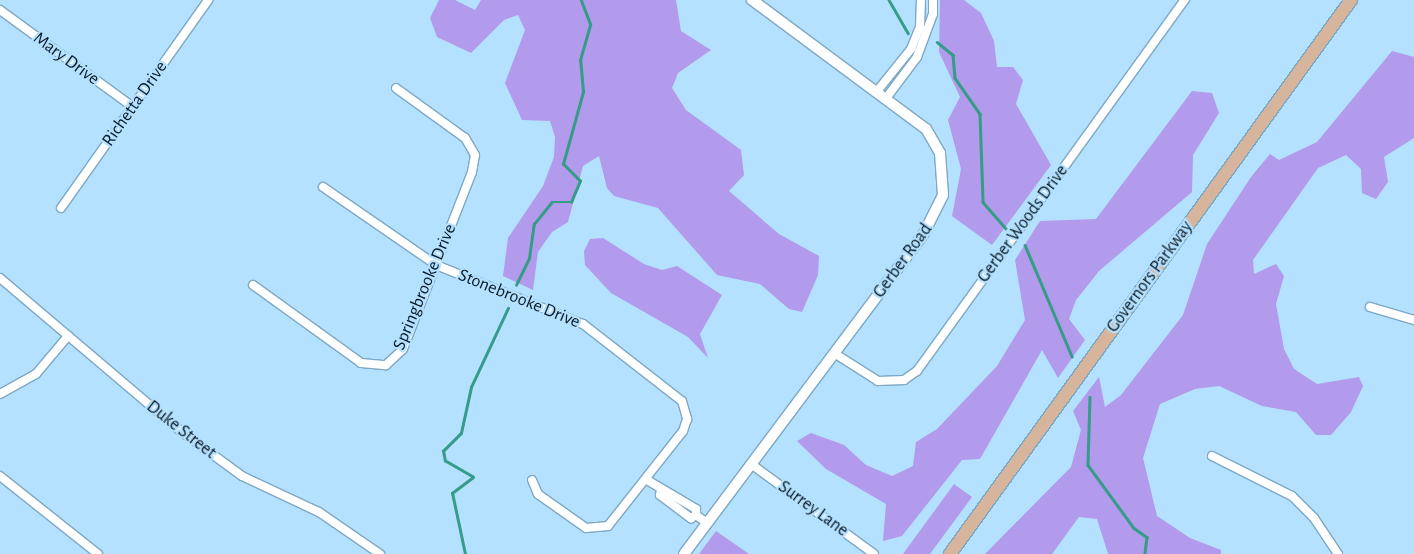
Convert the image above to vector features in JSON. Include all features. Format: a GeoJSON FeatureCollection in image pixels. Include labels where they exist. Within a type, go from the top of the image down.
{"type":"FeatureCollection","features":[{"type":"Feature","properties":{"kind":"main road","name":"Governors Parkway"},"geometry":{"type":"LineString","coordinates":[[950,554],[1351,0]]}},
{"type":"Feature","properties":{"kind":"street","name":"Richetta Drive"},"geometry":{"type":"LineString","coordinates":[[61,208],[208,0]]}},
{"type":"Feature","properties":{"kind":"street","name":"Gerber Road"},"geometry":{"type":"LineString","coordinates":[[684,554],[924,233],[943,195],[943,163],[934,140],[878,90],[752,0]]}},
{"type":"Feature","properties":{"kind":"street"},"geometry":{"type":"LineString","coordinates":[[878,90],[911,49],[920,27],[921,0]]}},
{"type":"Feature","properties":{"kind":"street"},"geometry":{"type":"LineString","coordinates":[[887,97],[917,58],[933,14],[933,0]]}},
{"type":"Feature","properties":{"kind":"street","name":"Gerber Woods Drive"},"geometry":{"type":"LineString","coordinates":[[834,353],[878,381],[904,380],[917,371],[1185,0]]}},
{"type":"Feature","properties":{"kind":"street","name":"Mary Drive"},"geometry":{"type":"LineString","coordinates":[[0,10],[132,107]]}},
{"type":"Feature","properties":{"kind":"street","name":"Springbrooke Drive"},"geometry":{"type":"LineString","coordinates":[[253,285],[361,363],[376,367],[395,359],[403,349],[436,265],[475,154],[465,138],[396,88]]}},
{"type":"Feature","properties":{"kind":"street","name":"Stonebrooke Drive"},"geometry":{"type":"LineString","coordinates":[[323,187],[436,265],[568,315],[677,394],[686,410],[683,431],[647,480],[619,516],[593,530],[538,494],[532,480]]}},
{"type":"Feature","properties":{"kind":"street","name":"Duke Street"},"geometry":{"type":"LineString","coordinates":[[0,278],[68,336],[242,476],[319,512],[380,554]]}},
{"type":"Feature","properties":{"kind":"street"},"geometry":{"type":"LineString","coordinates":[[1370,307],[1414,320]]}},
{"type":"Feature","properties":{"kind":"street"},"geometry":{"type":"LineString","coordinates":[[0,394],[27,381],[68,336]]}},
{"type":"Feature","properties":{"kind":"street"},"geometry":{"type":"LineString","coordinates":[[1212,456],[1292,496],[1314,518],[1338,554]]}},
{"type":"Feature","properties":{"kind":"street","name":"Surrey Lane"},"geometry":{"type":"LineString","coordinates":[[751,464],[874,554]]}},
{"type":"Feature","properties":{"kind":"street"},"geometry":{"type":"LineString","coordinates":[[0,476],[98,554]]}},
{"type":"Feature","properties":{"kind":"street"},"geometry":{"type":"LineString","coordinates":[[647,480],[661,490],[666,487],[696,509],[696,515],[707,523]]}},
{"type":"Feature","properties":{"kind":"shaded area"},"geometry":{"type":"Polygon","coordinates":[[[439,0],[455,0],[475,10],[481,0],[676,0],[681,31],[711,50],[678,73],[672,88],[686,110],[741,150],[744,175],[729,191],[779,234],[819,256],[818,275],[802,312],[789,309],[760,284],[717,275],[658,208],[614,196],[607,188],[599,156],[583,166],[568,222],[552,232],[538,252],[533,290],[503,276],[508,238],[543,186],[554,157],[555,137],[550,121],[522,120],[505,83],[525,30],[518,15],[504,20],[471,53],[437,37],[430,18],[439,0]]]}},
{"type":"Feature","properties":{"kind":"shaded area"},"geometry":{"type":"Polygon","coordinates":[[[940,0],[964,0],[981,13],[994,41],[997,67],[1013,67],[1023,80],[1016,104],[1051,165],[992,245],[952,216],[961,169],[948,120],[960,97],[939,52],[940,0]]]}},
{"type":"Feature","properties":{"kind":"shaded area"},"geometry":{"type":"Polygon","coordinates":[[[1392,51],[1414,57],[1414,138],[1384,157],[1388,182],[1376,199],[1362,193],[1361,169],[1346,155],[1318,168],[1253,260],[1254,274],[1276,264],[1284,276],[1276,304],[1284,349],[1294,369],[1317,384],[1359,377],[1363,386],[1351,412],[1331,435],[1316,435],[1296,412],[1262,406],[1219,386],[1195,389],[1160,404],[1143,458],[1157,516],[1190,538],[1221,550],[1221,554],[1108,554],[1097,519],[1079,517],[1052,554],[985,554],[1071,467],[1081,430],[1073,411],[1099,377],[1105,407],[1121,395],[1183,315],[1207,244],[1251,177],[1270,154],[1279,160],[1317,142],[1392,51]]]}},
{"type":"Feature","properties":{"kind":"shaded area"},"geometry":{"type":"Polygon","coordinates":[[[1192,91],[1212,93],[1219,113],[1193,155],[1192,192],[1099,271],[1076,300],[1069,319],[1085,340],[1058,378],[1042,350],[980,459],[962,460],[902,536],[883,541],[886,504],[826,469],[797,441],[811,433],[844,445],[866,465],[892,476],[913,466],[916,442],[937,429],[997,366],[1025,320],[1015,260],[1040,221],[1096,219],[1192,91]]]}},
{"type":"Feature","properties":{"kind":"shaded area"},"geometry":{"type":"Polygon","coordinates":[[[603,238],[644,264],[662,270],[677,266],[722,295],[700,334],[708,358],[688,337],[611,293],[585,265],[584,251],[590,239],[603,238]]]}},
{"type":"Feature","properties":{"kind":"shaded area"},"geometry":{"type":"Polygon","coordinates":[[[954,484],[972,497],[930,554],[903,554],[954,484]]]}},
{"type":"Feature","properties":{"kind":"shaded area"},"geometry":{"type":"Polygon","coordinates":[[[716,531],[749,554],[699,554],[716,531]]]}},
{"type":"Feature","properties":{"kind":"waterway"},"geometry":{"type":"LineString","coordinates":[[516,285],[529,258],[534,224],[552,202],[571,202],[580,181],[563,164],[583,92],[580,60],[590,24],[581,0]]}},
{"type":"Feature","properties":{"kind":"waterway"},"geometry":{"type":"LineString","coordinates":[[889,0],[908,33]]}},
{"type":"Feature","properties":{"kind":"waterway"},"geometry":{"type":"LineString","coordinates":[[937,42],[953,55],[955,78],[980,114],[983,202],[1006,228]]}},
{"type":"Feature","properties":{"kind":"waterway"},"geometry":{"type":"LineString","coordinates":[[1025,245],[1072,356]]}},
{"type":"Feature","properties":{"kind":"waterway"},"geometry":{"type":"LineString","coordinates":[[465,554],[452,493],[473,477],[445,461],[443,451],[461,433],[471,387],[508,308]]}},
{"type":"Feature","properties":{"kind":"waterway"},"geometry":{"type":"LineString","coordinates":[[1090,397],[1088,465],[1134,528],[1147,537],[1145,554]]}}]}
